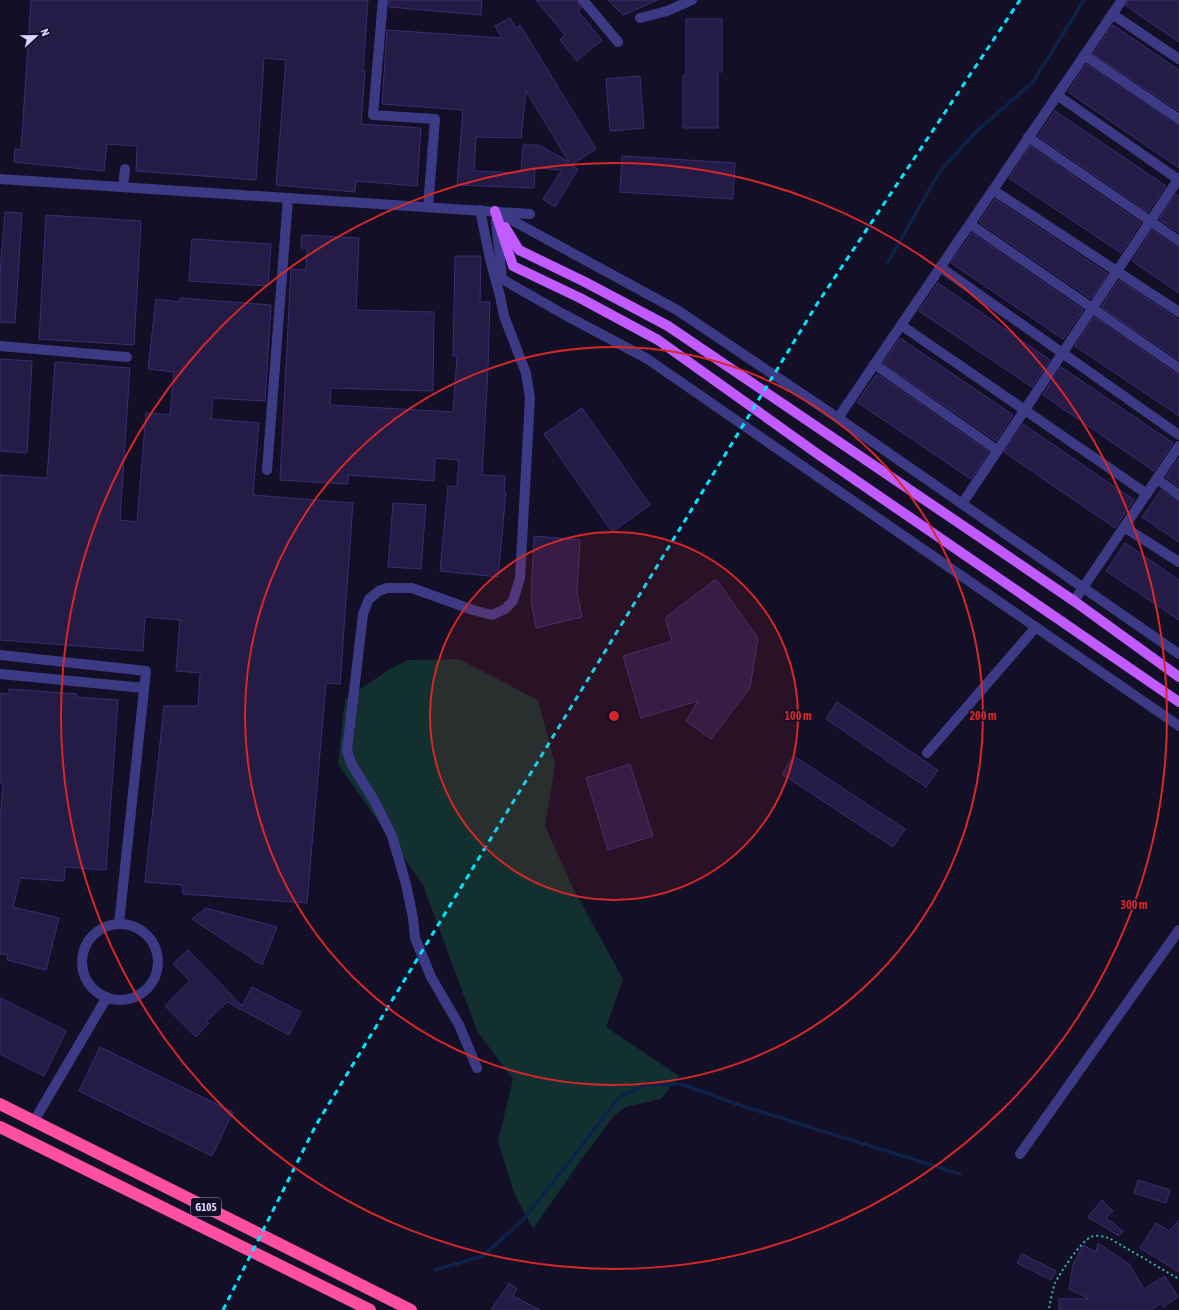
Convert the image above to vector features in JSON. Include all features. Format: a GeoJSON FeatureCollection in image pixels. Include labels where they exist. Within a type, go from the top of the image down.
{"type":"FeatureCollection","features":[{"type":"Feature","properties":{"kind":"highway","name":"G105"},"geometry":{"type":"LineString","coordinates":[[0,1104],[411,1310]]}},
{"type":"Feature","properties":{"kind":"highway","name":"G105"},"geometry":{"type":"LineString","coordinates":[[0,1127],[370,1310]]}},
{"type":"Feature","properties":{"kind":"main road"},"geometry":{"type":"LineString","coordinates":[[495,211],[519,250],[585,282],[668,326],[1074,601],[1179,677]]}},
{"type":"Feature","properties":{"kind":"main road"},"geometry":{"type":"LineString","coordinates":[[495,211],[513,266],[580,298],[658,340],[819,455],[1179,702]]}},
{"type":"Feature","properties":{"kind":"street"},"geometry":{"type":"LineString","coordinates":[[383,0],[373,114],[435,119],[428,207]]}},
{"type":"Feature","properties":{"kind":"street"},"geometry":{"type":"LineString","coordinates":[[583,0],[618,42]]}},
{"type":"Feature","properties":{"kind":"street"},"geometry":{"type":"LineString","coordinates":[[640,18],[667,11],[692,0]]}},
{"type":"Feature","properties":{"kind":"street"},"geometry":{"type":"LineString","coordinates":[[838,418],[1122,0]]}},
{"type":"Feature","properties":{"kind":"street"},"geometry":{"type":"LineString","coordinates":[[1112,14],[1179,59]]}},
{"type":"Feature","properties":{"kind":"street"},"geometry":{"type":"LineString","coordinates":[[1084,55],[1179,119]]}},
{"type":"Feature","properties":{"kind":"street"},"geometry":{"type":"LineString","coordinates":[[962,504],[1179,179],[1057,95]]}},
{"type":"Feature","properties":{"kind":"street"},"geometry":{"type":"LineString","coordinates":[[1028,138],[1179,241]]}},
{"type":"Feature","properties":{"kind":"street"},"geometry":{"type":"LineString","coordinates":[[123,187],[125,169]]}},
{"type":"Feature","properties":{"kind":"street"},"geometry":{"type":"LineString","coordinates":[[0,179],[530,214]]}},
{"type":"Feature","properties":{"kind":"street"},"geometry":{"type":"LineString","coordinates":[[993,190],[1179,312]]}},
{"type":"Feature","properties":{"kind":"street"},"geometry":{"type":"LineString","coordinates":[[267,470],[288,198]]}},
{"type":"Feature","properties":{"kind":"street"},"geometry":{"type":"LineString","coordinates":[[477,1068],[459,1025],[431,977],[415,938],[413,918],[406,884],[392,836],[374,800],[352,765],[347,751],[363,614],[369,599],[379,591],[387,588],[412,588],[473,610],[492,615],[505,609],[513,601],[520,578],[530,398],[526,373],[504,316],[480,210]]}},
{"type":"Feature","properties":{"kind":"street"},"geometry":{"type":"LineString","coordinates":[[495,211],[677,310],[838,418],[1179,654]]}},
{"type":"Feature","properties":{"kind":"street"},"geometry":{"type":"LineString","coordinates":[[495,211],[502,279],[565,315],[646,358],[1179,726]]}},
{"type":"Feature","properties":{"kind":"street"},"geometry":{"type":"LineString","coordinates":[[970,224],[1179,368]]}},
{"type":"Feature","properties":{"kind":"street"},"geometry":{"type":"LineString","coordinates":[[940,267],[1179,435]]}},
{"type":"Feature","properties":{"kind":"street"},"geometry":{"type":"LineString","coordinates":[[901,325],[1147,494]]}},
{"type":"Feature","properties":{"kind":"street"},"geometry":{"type":"LineString","coordinates":[[0,346],[127,357]]}},
{"type":"Feature","properties":{"kind":"street"},"geometry":{"type":"LineString","coordinates":[[874,364],[997,450]]}},
{"type":"Feature","properties":{"kind":"street"},"geometry":{"type":"LineString","coordinates":[[1074,601],[1179,446]]}},
{"type":"Feature","properties":{"kind":"street"},"geometry":{"type":"LineString","coordinates":[[1157,479],[1179,494]]}},
{"type":"Feature","properties":{"kind":"street"},"geometry":{"type":"LineString","coordinates":[[1124,527],[1179,562]]}},
{"type":"Feature","properties":{"kind":"street"},"geometry":{"type":"LineString","coordinates":[[927,753],[1036,627]]}},
{"type":"Feature","properties":{"kind":"street"},"geometry":{"type":"LineString","coordinates":[[0,655],[146,671],[119,924]]}},
{"type":"Feature","properties":{"kind":"street"},"geometry":{"type":"LineString","coordinates":[[0,674],[144,688]]}},
{"type":"Feature","properties":{"kind":"street"},"geometry":{"type":"LineString","coordinates":[[119,924],[131,926],[143,932],[152,941],[157,953],[158,966],[155,978],[148,989],[138,996],[126,1000],[113,999],[101,995],[92,987],[85,976],[83,965],[84,952],[89,941],[97,932],[119,924]]}},
{"type":"Feature","properties":{"kind":"street"},"geometry":{"type":"LineString","coordinates":[[1020,1154],[1179,930]]}},
{"type":"Feature","properties":{"kind":"street"},"geometry":{"type":"LineString","coordinates":[[34,1121],[107,997]]}},
{"type":"Feature","properties":{"kind":"path"},"geometry":{"type":"LineString","coordinates":[[1049,1308],[1054,1285],[1061,1273],[1082,1244],[1091,1237],[1098,1236],[1110,1238],[1179,1279]]}},
{"type":"Feature","properties":{"kind":"green space"},"geometry":{"type":"Polygon","coordinates":[[[459,659],[538,700],[555,765],[545,826],[574,890],[623,979],[606,1027],[679,1076],[661,1099],[625,1107],[614,1116],[533,1229],[514,1193],[498,1141],[513,1079],[477,1031],[423,885],[338,764],[345,699],[390,669],[408,660],[459,659]]]}},
{"type":"Feature","properties":{"kind":"building"},"geometry":{"type":"Polygon","coordinates":[[[31,0],[368,0],[361,124],[421,128],[417,186],[356,181],[355,192],[276,185],[286,60],[264,58],[256,180],[136,171],[137,146],[107,144],[104,171],[14,162],[15,149],[21,150],[31,0]]]}},
{"type":"Feature","properties":{"kind":"building"},"geometry":{"type":"Polygon","coordinates":[[[389,0],[482,0],[481,15],[389,7],[389,0]]]}},
{"type":"Feature","properties":{"kind":"building"},"geometry":{"type":"Polygon","coordinates":[[[536,0],[577,0],[581,8],[578,11],[602,40],[577,61],[560,40],[565,35],[536,0]]]}},
{"type":"Feature","properties":{"kind":"building"},"geometry":{"type":"Polygon","coordinates":[[[608,0],[658,0],[623,15],[608,0]]]}},
{"type":"Feature","properties":{"kind":"building"},"geometry":{"type":"Polygon","coordinates":[[[1128,0],[1179,0],[1179,42],[1126,6],[1128,0]]]}},
{"type":"Feature","properties":{"kind":"building"},"geometry":{"type":"Polygon","coordinates":[[[510,18],[516,28],[520,25],[596,149],[571,165],[578,169],[555,207],[543,199],[562,170],[535,168],[534,188],[457,185],[463,110],[382,104],[387,30],[502,38],[495,26],[510,18]],[[526,91],[521,138],[476,137],[474,171],[521,173],[523,145],[539,145],[569,162],[526,91]]]}},
{"type":"Feature","properties":{"kind":"building"},"geometry":{"type":"Polygon","coordinates":[[[686,19],[722,19],[722,72],[718,72],[718,128],[683,128],[683,75],[686,75],[686,19]]]}},
{"type":"Feature","properties":{"kind":"building"},"geometry":{"type":"Polygon","coordinates":[[[1113,25],[1179,70],[1179,111],[1093,54],[1113,25]]]}},
{"type":"Feature","properties":{"kind":"building"},"geometry":{"type":"Polygon","coordinates":[[[1086,64],[1175,124],[1179,125],[1179,168],[1068,92],[1086,64]]]}},
{"type":"Feature","properties":{"kind":"building"},"geometry":{"type":"Polygon","coordinates":[[[640,76],[644,128],[610,131],[606,79],[640,76]]]}},
{"type":"Feature","properties":{"kind":"building"},"geometry":{"type":"Polygon","coordinates":[[[1055,111],[1166,186],[1148,212],[1038,136],[1055,111]]]}},
{"type":"Feature","properties":{"kind":"building"},"geometry":{"type":"Polygon","coordinates":[[[1030,146],[1141,223],[1121,253],[1009,178],[1030,146]]]}},
{"type":"Feature","properties":{"kind":"building"},"geometry":{"type":"Polygon","coordinates":[[[622,156],[735,163],[733,199],[620,192],[622,156]]]}},
{"type":"Feature","properties":{"kind":"building"},"geometry":{"type":"Polygon","coordinates":[[[1176,194],[1179,196],[1179,233],[1159,219],[1176,194]]]}},
{"type":"Feature","properties":{"kind":"building"},"geometry":{"type":"Polygon","coordinates":[[[995,199],[1108,274],[1091,299],[979,222],[995,199]]]}},
{"type":"Feature","properties":{"kind":"building"},"geometry":{"type":"Polygon","coordinates":[[[5,212],[22,213],[15,323],[0,322],[0,274],[5,212]]]}},
{"type":"Feature","properties":{"kind":"building"},"geometry":{"type":"Polygon","coordinates":[[[46,215],[141,221],[134,345],[39,339],[46,215]]]}},
{"type":"Feature","properties":{"kind":"building"},"geometry":{"type":"Polygon","coordinates":[[[1152,230],[1175,246],[1179,247],[1179,293],[1132,261],[1152,230]]]}},
{"type":"Feature","properties":{"kind":"building"},"geometry":{"type":"Polygon","coordinates":[[[972,233],[1083,310],[1063,339],[951,263],[972,233]]]}},
{"type":"Feature","properties":{"kind":"building"},"geometry":{"type":"Polygon","coordinates":[[[302,235],[359,238],[356,310],[434,312],[433,391],[331,388],[330,405],[453,412],[457,356],[453,356],[455,256],[481,256],[480,302],[490,302],[482,475],[505,476],[504,492],[506,492],[498,577],[440,571],[448,486],[457,487],[459,460],[435,458],[434,481],[348,475],[348,484],[280,480],[291,269],[306,270],[307,248],[301,248],[302,235]]]}},
{"type":"Feature","properties":{"kind":"building"},"geometry":{"type":"Polygon","coordinates":[[[192,239],[271,244],[268,286],[189,281],[192,239]]]}},
{"type":"Feature","properties":{"kind":"building"},"geometry":{"type":"Polygon","coordinates":[[[1119,280],[1179,320],[1179,360],[1101,307],[1119,280]]]}},
{"type":"Feature","properties":{"kind":"building"},"geometry":{"type":"Polygon","coordinates":[[[938,283],[1050,360],[1032,387],[919,311],[938,283]]]}},
{"type":"Feature","properties":{"kind":"building"},"geometry":{"type":"Polygon","coordinates":[[[180,298],[271,305],[265,401],[213,398],[211,419],[259,423],[253,495],[353,503],[340,684],[326,683],[307,903],[183,894],[182,885],[145,882],[164,706],[198,706],[200,673],[176,671],[180,620],[145,617],[143,651],[0,640],[0,475],[47,478],[55,362],[130,368],[120,520],[137,522],[146,413],[170,415],[174,372],[148,369],[156,299],[180,302],[180,298]]]}},
{"type":"Feature","properties":{"kind":"building"},"geometry":{"type":"Polygon","coordinates":[[[1094,317],[1175,373],[1179,374],[1179,416],[1075,346],[1094,317]]]}},
{"type":"Feature","properties":{"kind":"building"},"geometry":{"type":"Polygon","coordinates":[[[900,338],[1013,415],[996,441],[883,363],[900,338]]]}},
{"type":"Feature","properties":{"kind":"building"},"geometry":{"type":"Polygon","coordinates":[[[0,359],[32,361],[27,453],[0,451],[0,359]]]}},
{"type":"Feature","properties":{"kind":"building"},"geometry":{"type":"Polygon","coordinates":[[[1061,367],[1173,443],[1154,471],[1043,395],[1061,367]]]}},
{"type":"Feature","properties":{"kind":"building"},"geometry":{"type":"Polygon","coordinates":[[[877,374],[989,452],[971,479],[857,402],[877,374]]]}},
{"type":"Feature","properties":{"kind":"building"},"geometry":{"type":"Polygon","coordinates":[[[582,408],[650,505],[612,532],[544,434],[582,408]]]}},
{"type":"Feature","properties":{"kind":"building"},"geometry":{"type":"Polygon","coordinates":[[[1023,424],[1134,500],[1115,528],[1004,452],[1023,424]]]}},
{"type":"Feature","properties":{"kind":"building"},"geometry":{"type":"Polygon","coordinates":[[[1179,458],[1179,487],[1166,477],[1179,458]]]}},
{"type":"Feature","properties":{"kind":"building"},"geometry":{"type":"Polygon","coordinates":[[[1161,490],[1175,500],[1179,501],[1179,542],[1142,517],[1161,490]]]}},
{"type":"Feature","properties":{"kind":"building"},"geometry":{"type":"Polygon","coordinates":[[[393,503],[426,505],[421,569],[388,567],[393,503]]]}},
{"type":"Feature","properties":{"kind":"building"},"geometry":{"type":"Polygon","coordinates":[[[534,536],[580,540],[577,592],[582,617],[536,628],[531,600],[534,536]]]}},
{"type":"Feature","properties":{"kind":"building"},"geometry":{"type":"Polygon","coordinates":[[[1125,543],[1179,580],[1179,620],[1106,571],[1125,543]]]}},
{"type":"Feature","properties":{"kind":"building"},"geometry":{"type":"Polygon","coordinates":[[[716,579],[758,638],[750,688],[711,739],[686,721],[698,701],[641,718],[623,656],[672,641],[665,618],[716,579]]]}},
{"type":"Feature","properties":{"kind":"building"},"geometry":{"type":"Polygon","coordinates":[[[9,689],[77,694],[77,697],[118,700],[106,870],[65,867],[64,881],[20,878],[13,907],[59,918],[46,970],[7,960],[8,955],[0,954],[0,821],[3,783],[0,783],[0,693],[9,694],[9,689]]]}},
{"type":"Feature","properties":{"kind":"building"},"geometry":{"type":"Polygon","coordinates":[[[837,702],[938,770],[926,787],[826,719],[837,702]]]}},
{"type":"Feature","properties":{"kind":"building"},"geometry":{"type":"Polygon","coordinates":[[[794,756],[905,829],[893,847],[782,774],[794,756]]]}},
{"type":"Feature","properties":{"kind":"building"},"geometry":{"type":"Polygon","coordinates":[[[630,764],[653,836],[608,850],[586,778],[630,764]]]}},
{"type":"Feature","properties":{"kind":"building"},"geometry":{"type":"Polygon","coordinates":[[[206,908],[277,927],[262,965],[192,919],[206,908]]]}},
{"type":"Feature","properties":{"kind":"building"},"geometry":{"type":"Polygon","coordinates":[[[188,950],[242,1006],[252,987],[301,1012],[289,1035],[227,1002],[207,1021],[209,1023],[196,1037],[165,1006],[190,981],[173,964],[188,950]]]}},
{"type":"Feature","properties":{"kind":"building"},"geometry":{"type":"Polygon","coordinates":[[[0,998],[66,1031],[44,1076],[0,1054],[0,998]]]}},
{"type":"Feature","properties":{"kind":"building"},"geometry":{"type":"Polygon","coordinates":[[[100,1047],[233,1112],[212,1156],[79,1091],[100,1047]]]}},
{"type":"Feature","properties":{"kind":"building"},"geometry":{"type":"Polygon","coordinates":[[[1138,1180],[1170,1190],[1166,1203],[1134,1193],[1138,1180]]]}},
{"type":"Feature","properties":{"kind":"building"},"geometry":{"type":"Polygon","coordinates":[[[1102,1200],[1113,1211],[1106,1218],[1123,1231],[1119,1236],[1088,1217],[1102,1200]]]}},
{"type":"Feature","properties":{"kind":"building"},"geometry":{"type":"Polygon","coordinates":[[[1179,1220],[1179,1272],[1140,1248],[1156,1223],[1169,1231],[1179,1220]]]}},
{"type":"Feature","properties":{"kind":"building"},"geometry":{"type":"Polygon","coordinates":[[[1098,1243],[1129,1264],[1144,1289],[1165,1276],[1178,1297],[1163,1307],[1161,1303],[1151,1310],[1059,1310],[1059,1299],[1089,1299],[1069,1289],[1073,1265],[1083,1245],[1096,1252],[1098,1243]]]}},
{"type":"Feature","properties":{"kind":"building"},"geometry":{"type":"Polygon","coordinates":[[[1022,1254],[1056,1271],[1051,1280],[1017,1263],[1022,1254]]]}},
{"type":"Feature","properties":{"kind":"building"},"geometry":{"type":"Polygon","coordinates":[[[509,1283],[517,1289],[513,1296],[540,1310],[491,1310],[509,1283]]]}},
{"type":"Feature","properties":{"kind":"waterway"},"geometry":{"type":"LineString","coordinates":[[888,262],[940,171],[976,132],[1033,82],[1084,0]]}},
{"type":"Feature","properties":{"kind":"waterway"},"geometry":{"type":"LineString","coordinates":[[435,1270],[483,1256],[523,1220],[618,1098],[644,1085],[681,1084],[739,1105],[960,1174]]}},
{"type":"Feature","properties":{"kind":"railway"},"geometry":{"type":"LineString","coordinates":[[223,1310],[316,1125],[817,304],[1020,0]]}}]}
